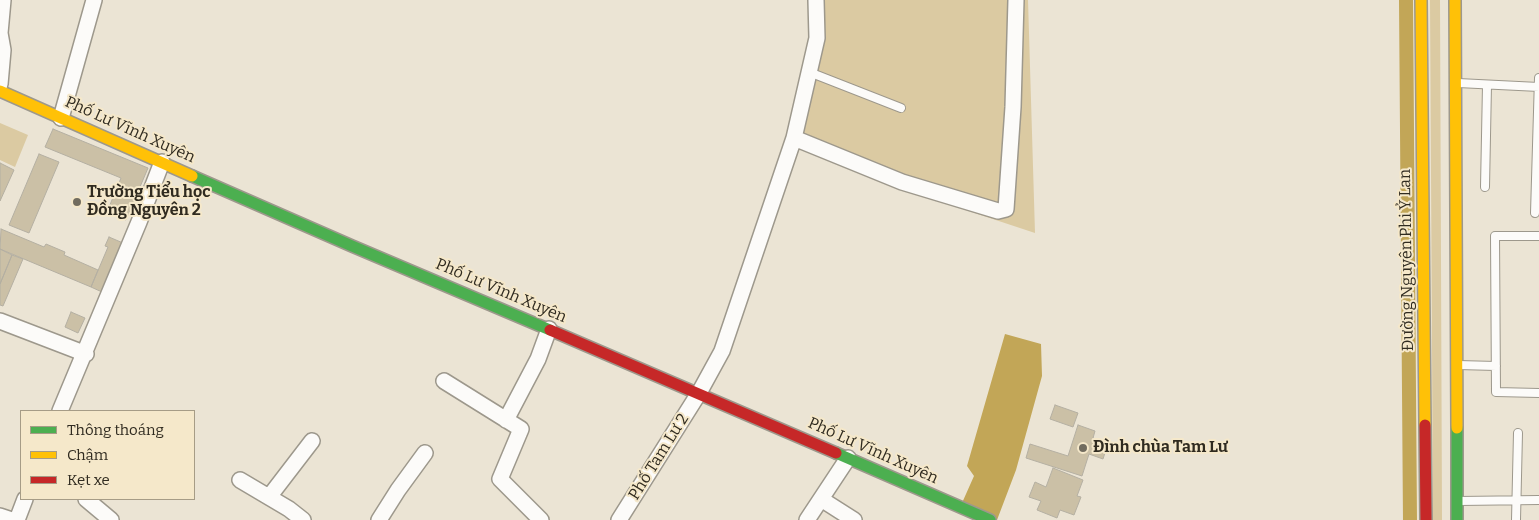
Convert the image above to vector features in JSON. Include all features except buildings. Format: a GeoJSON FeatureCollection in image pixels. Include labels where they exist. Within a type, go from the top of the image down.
{"type":"FeatureCollection","features":[{"type":"Feature","properties":{"kind":"street"},"geometry":{"type":"LineString","coordinates":[[0,84],[3,50],[0,33],[4,0]]}},
{"type":"Feature","properties":{"kind":"street"},"geometry":{"type":"LineString","coordinates":[[61,118],[94,0]]}},
{"type":"Feature","properties":{"kind":"street","name":"Phố Tam Lư 2"},"geometry":{"type":"LineString","coordinates":[[619,520],[699,393],[722,352],[794,138],[817,38],[816,0]]}},
{"type":"Feature","properties":{"kind":"street"},"geometry":{"type":"LineString","coordinates":[[794,138],[902,182],[998,211],[1006,209],[1013,107],[1016,0]]}},
{"type":"Feature","properties":{"kind":"street","name":"Đường Nguyên Phi Ỷ Lan"},"geometry":{"type":"LineString","coordinates":[[1421,0],[1426,520]]}},
{"type":"Feature","properties":{"kind":"street"},"geometry":{"type":"LineString","coordinates":[[1455,0],[1457,520]]}},
{"type":"Feature","properties":{"kind":"street","name":"Phố Lư Vĩnh Xuyên"},"geometry":{"type":"LineString","coordinates":[[0,91],[352,246],[699,393],[987,520]]}},
{"type":"Feature","properties":{"kind":"street"},"geometry":{"type":"LineString","coordinates":[[60,410],[86,354],[162,162]]}},
{"type":"Feature","properties":{"kind":"street"},"geometry":{"type":"LineString","coordinates":[[0,321],[86,354]]}},
{"type":"Feature","properties":{"kind":"street"},"geometry":{"type":"LineString","coordinates":[[506,420],[538,359],[549,329]]}},
{"type":"Feature","properties":{"kind":"street"},"geometry":{"type":"LineString","coordinates":[[444,381],[520,429],[500,479],[541,520]]}},
{"type":"Feature","properties":{"kind":"street"},"geometry":{"type":"LineString","coordinates":[[268,497],[312,441]]}},
{"type":"Feature","properties":{"kind":"street"},"geometry":{"type":"LineString","coordinates":[[379,520],[398,490],[425,454]]}},
{"type":"Feature","properties":{"kind":"street"},"geometry":{"type":"LineString","coordinates":[[807,520],[848,458]]}},
{"type":"Feature","properties":{"kind":"street"},"geometry":{"type":"LineString","coordinates":[[240,480],[289,509],[303,520]]}},
{"type":"Feature","properties":{"kind":"street"},"geometry":{"type":"LineString","coordinates":[[822,498],[854,520]]}},
{"type":"Feature","properties":{"kind":"street"},"geometry":{"type":"LineString","coordinates":[[17,520],[25,500]]}},
{"type":"Feature","properties":{"kind":"street"},"geometry":{"type":"LineString","coordinates":[[87,500],[110,520]]}},
{"type":"Feature","properties":{"kind":"street"},"geometry":{"type":"LineString","coordinates":[[0,516],[12,520]]}},
{"type":"Feature","properties":{"kind":"lane"},"geometry":{"type":"LineString","coordinates":[[810,72],[901,108]]}},
{"type":"Feature","properties":{"kind":"lane"},"geometry":{"type":"LineString","coordinates":[[1535,213],[1539,78]]}},
{"type":"Feature","properties":{"kind":"lane"},"geometry":{"type":"LineString","coordinates":[[1456,83],[1539,87]]}},
{"type":"Feature","properties":{"kind":"lane"},"geometry":{"type":"LineString","coordinates":[[1485,187],[1487,85]]}},
{"type":"Feature","properties":{"kind":"lane"},"geometry":{"type":"LineString","coordinates":[[1539,236],[1495,236],[1496,392],[1539,393]]}},
{"type":"Feature","properties":{"kind":"lane"},"geometry":{"type":"LineString","coordinates":[[1456,365],[1496,366]]}},
{"type":"Feature","properties":{"kind":"lane"},"geometry":{"type":"LineString","coordinates":[[1516,520],[1518,433]]}},
{"type":"Feature","properties":{"kind":"lane"},"geometry":{"type":"LineString","coordinates":[[1457,501],[1539,500]]}},
{"type":"Feature","properties":{"kind":"shaded area"},"geometry":{"type":"Polygon","coordinates":[[[824,0],[1028,0],[1035,233],[908,191],[797,148],[820,49],[825,13],[824,0]]]}},
{"type":"Feature","properties":{"kind":"shaded area"},"geometry":{"type":"Polygon","coordinates":[[[1430,0],[1440,0],[1442,520],[1433,520],[1430,0]]]}},
{"type":"Feature","properties":{"kind":"shaded area"},"geometry":{"type":"Polygon","coordinates":[[[0,123],[28,135],[15,167],[0,160],[0,123]]]}},
{"type":"Feature","properties":{"kind":"shaded area"},"geometry":{"type":"Polygon","coordinates":[[[1005,334],[1041,344],[1042,376],[1016,470],[997,520],[962,503],[974,476],[967,466],[1005,334]]]}},
{"type":"Feature","properties":{"kind":"waterway"},"geometry":{"type":"LineString","coordinates":[[1406,0],[1410,520]]}},
{"type":"Feature","properties":{"kind":"traffic: fast"},"geometry":{"type":"LineString","coordinates":[[192,176],[550,330]]}},
{"type":"Feature","properties":{"kind":"traffic: fast"},"geometry":{"type":"LineString","coordinates":[[1457,428],[1457,520]]}},
{"type":"Feature","properties":{"kind":"traffic: fast"},"geometry":{"type":"LineString","coordinates":[[836,453],[990,520]]}},
{"type":"Feature","properties":{"kind":"traffic: slow"},"geometry":{"type":"LineString","coordinates":[[1421,0],[1425,425]]}},
{"type":"Feature","properties":{"kind":"traffic: slow"},"geometry":{"type":"LineString","coordinates":[[1455,0],[1457,428]]}},
{"type":"Feature","properties":{"kind":"traffic: slow"},"geometry":{"type":"LineString","coordinates":[[0,91],[192,176]]}},
{"type":"Feature","properties":{"kind":"traffic: jam"},"geometry":{"type":"LineString","coordinates":[[550,330],[836,453]]}},
{"type":"Feature","properties":{"kind":"traffic: jam"},"geometry":{"type":"LineString","coordinates":[[1425,425],[1426,520]]}},
{"type":"Feature","properties":{"kind":"place","name":"Trường Tiểu học Đồng Nguyên 2"},"geometry":{"type":"Point","coordinates":[77,202]}},
{"type":"Feature","properties":{"kind":"place","name":"Đình chùa Tam Lư"},"geometry":{"type":"Point","coordinates":[1083,448]}}]}
